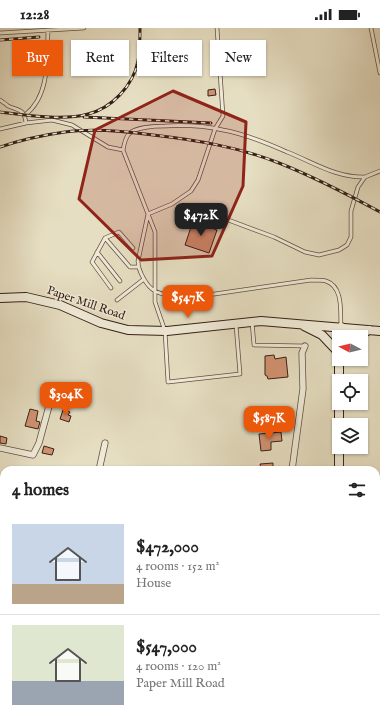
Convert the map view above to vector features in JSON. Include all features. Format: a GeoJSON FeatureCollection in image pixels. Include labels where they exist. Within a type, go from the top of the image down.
{"type":"FeatureCollection","features":[{"type":"Feature","properties":{"kind":"street","name":"Paper Mill Road"},"geometry":{"type":"LineString","coordinates":[[0,298],[26,297],[60,305],[100,323],[128,330],[165,331],[261,321],[380,331]]}},
{"type":"Feature","properties":{"kind":"street"},"geometry":{"type":"LineString","coordinates":[[301,324],[322,335],[332,346]]}},
{"type":"Feature","properties":{"kind":"street"},"geometry":{"type":"LineString","coordinates":[[293,466],[303,389],[302,353],[305,346]]}},
{"type":"Feature","properties":{"kind":"street"},"geometry":{"type":"LineString","coordinates":[[339,366],[339,466]]}},
{"type":"Feature","properties":{"kind":"street"},"geometry":{"type":"LineString","coordinates":[[0,448],[33,455],[39,443],[49,406]]}},
{"type":"Feature","properties":{"kind":"street"},"geometry":{"type":"LineString","coordinates":[[100,466],[105,443]]}},
{"type":"Feature","properties":{"kind":"lane"},"geometry":{"type":"LineString","coordinates":[[0,33],[84,28]]}},
{"type":"Feature","properties":{"kind":"lane"},"geometry":{"type":"LineString","coordinates":[[148,214],[172,204],[191,190],[198,180],[215,129],[223,116],[217,28]]}},
{"type":"Feature","properties":{"kind":"lane"},"geometry":{"type":"LineString","coordinates":[[371,28],[380,73]]}},
{"type":"Feature","properties":{"kind":"lane"},"geometry":{"type":"LineString","coordinates":[[25,115],[31,110],[39,96],[46,76],[48,30]]}},
{"type":"Feature","properties":{"kind":"lane"},"geometry":{"type":"LineString","coordinates":[[0,100],[9,106],[20,110],[25,115],[26,123]]}},
{"type":"Feature","properties":{"kind":"lane"},"geometry":{"type":"LineString","coordinates":[[0,129],[26,123],[52,120],[72,125],[108,147],[123,150]]}},
{"type":"Feature","properties":{"kind":"lane"},"geometry":{"type":"LineString","coordinates":[[236,324],[240,374],[168,382],[165,331],[155,302],[155,232],[123,150],[128,135],[131,132],[143,128],[155,126],[177,125],[223,130],[262,142],[339,175],[365,177],[380,171]]}},
{"type":"Feature","properties":{"kind":"lane"},"geometry":{"type":"LineString","coordinates":[[191,206],[274,237],[305,252],[319,255],[339,250],[347,245],[351,237],[351,212],[354,198],[358,187],[365,177]]}},
{"type":"Feature","properties":{"kind":"lane"},"geometry":{"type":"LineString","coordinates":[[148,214],[138,267],[144,278],[155,291],[172,297],[187,298],[311,280],[327,281],[334,286],[338,293],[340,300],[341,327]]}},
{"type":"Feature","properties":{"kind":"lane"},"geometry":{"type":"LineString","coordinates":[[112,288],[92,262],[97,252],[105,238],[119,232],[133,248]]}},
{"type":"Feature","properties":{"kind":"lane"},"geometry":{"type":"LineString","coordinates":[[105,238],[130,267],[138,267]]}},
{"type":"Feature","properties":{"kind":"lane"},"geometry":{"type":"LineString","coordinates":[[97,252],[120,281]]}},
{"type":"Feature","properties":{"kind":"lane"},"geometry":{"type":"LineString","coordinates":[[117,300],[144,278]]}},
{"type":"Feature","properties":{"kind":"lane"},"geometry":{"type":"LineString","coordinates":[[252,322],[254,345],[305,346]]}},
{"type":"Feature","properties":{"kind":"highlighted area"},"geometry":{"type":"Polygon","coordinates":[[[173,91],[246,122],[243,186],[212,256],[141,260],[79,199],[95,130],[173,91]]]}},
{"type":"Feature","properties":{"kind":"building"},"geometry":{"type":"Polygon","coordinates":[[[215,89],[216,95],[208,96],[208,90],[215,89]]]}},
{"type":"Feature","properties":{"kind":"building"},"geometry":{"type":"Polygon","coordinates":[[[193,221],[217,230],[209,253],[185,245],[193,221]]]}},
{"type":"Feature","properties":{"kind":"building"},"geometry":{"type":"Polygon","coordinates":[[[274,355],[275,359],[286,357],[288,377],[268,379],[265,375],[265,356],[274,355]]]}},
{"type":"Feature","properties":{"kind":"building"},"geometry":{"type":"Polygon","coordinates":[[[30,409],[38,411],[36,421],[40,422],[38,429],[25,426],[30,409]]]}},
{"type":"Feature","properties":{"kind":"building"},"geometry":{"type":"Polygon","coordinates":[[[63,410],[70,412],[68,415],[71,416],[69,422],[60,419],[63,410]]]}},
{"type":"Feature","properties":{"kind":"building"},"geometry":{"type":"Polygon","coordinates":[[[267,412],[279,412],[279,420],[267,420],[267,412]]]}},
{"type":"Feature","properties":{"kind":"building"},"geometry":{"type":"Polygon","coordinates":[[[281,432],[282,441],[271,442],[271,450],[261,451],[259,434],[281,432]]]}},
{"type":"Feature","properties":{"kind":"building"},"geometry":{"type":"Polygon","coordinates":[[[0,436],[7,438],[6,444],[0,443],[0,436]]]}},
{"type":"Feature","properties":{"kind":"building"},"geometry":{"type":"Polygon","coordinates":[[[44,446],[54,449],[52,455],[42,453],[44,446]]]}},
{"type":"Feature","properties":{"kind":"building"},"geometry":{"type":"Polygon","coordinates":[[[273,463],[273,466],[260,466],[260,464],[273,463]]]}},
{"type":"Feature","properties":{"kind":"railway"},"geometry":{"type":"LineString","coordinates":[[0,112],[44,117],[68,117],[88,114],[105,107],[120,95],[131,79],[135,70],[139,53],[140,28]]}},
{"type":"Feature","properties":{"kind":"railway"},"geometry":{"type":"LineString","coordinates":[[0,40],[39,37]]}},
{"type":"Feature","properties":{"kind":"railway"},"geometry":{"type":"LineString","coordinates":[[84,117],[211,123]]}},
{"type":"Feature","properties":{"kind":"railway"},"geometry":{"type":"LineString","coordinates":[[0,147],[49,135],[86,130],[131,132],[201,142],[233,148],[264,157],[305,174],[380,212]]}}]}
